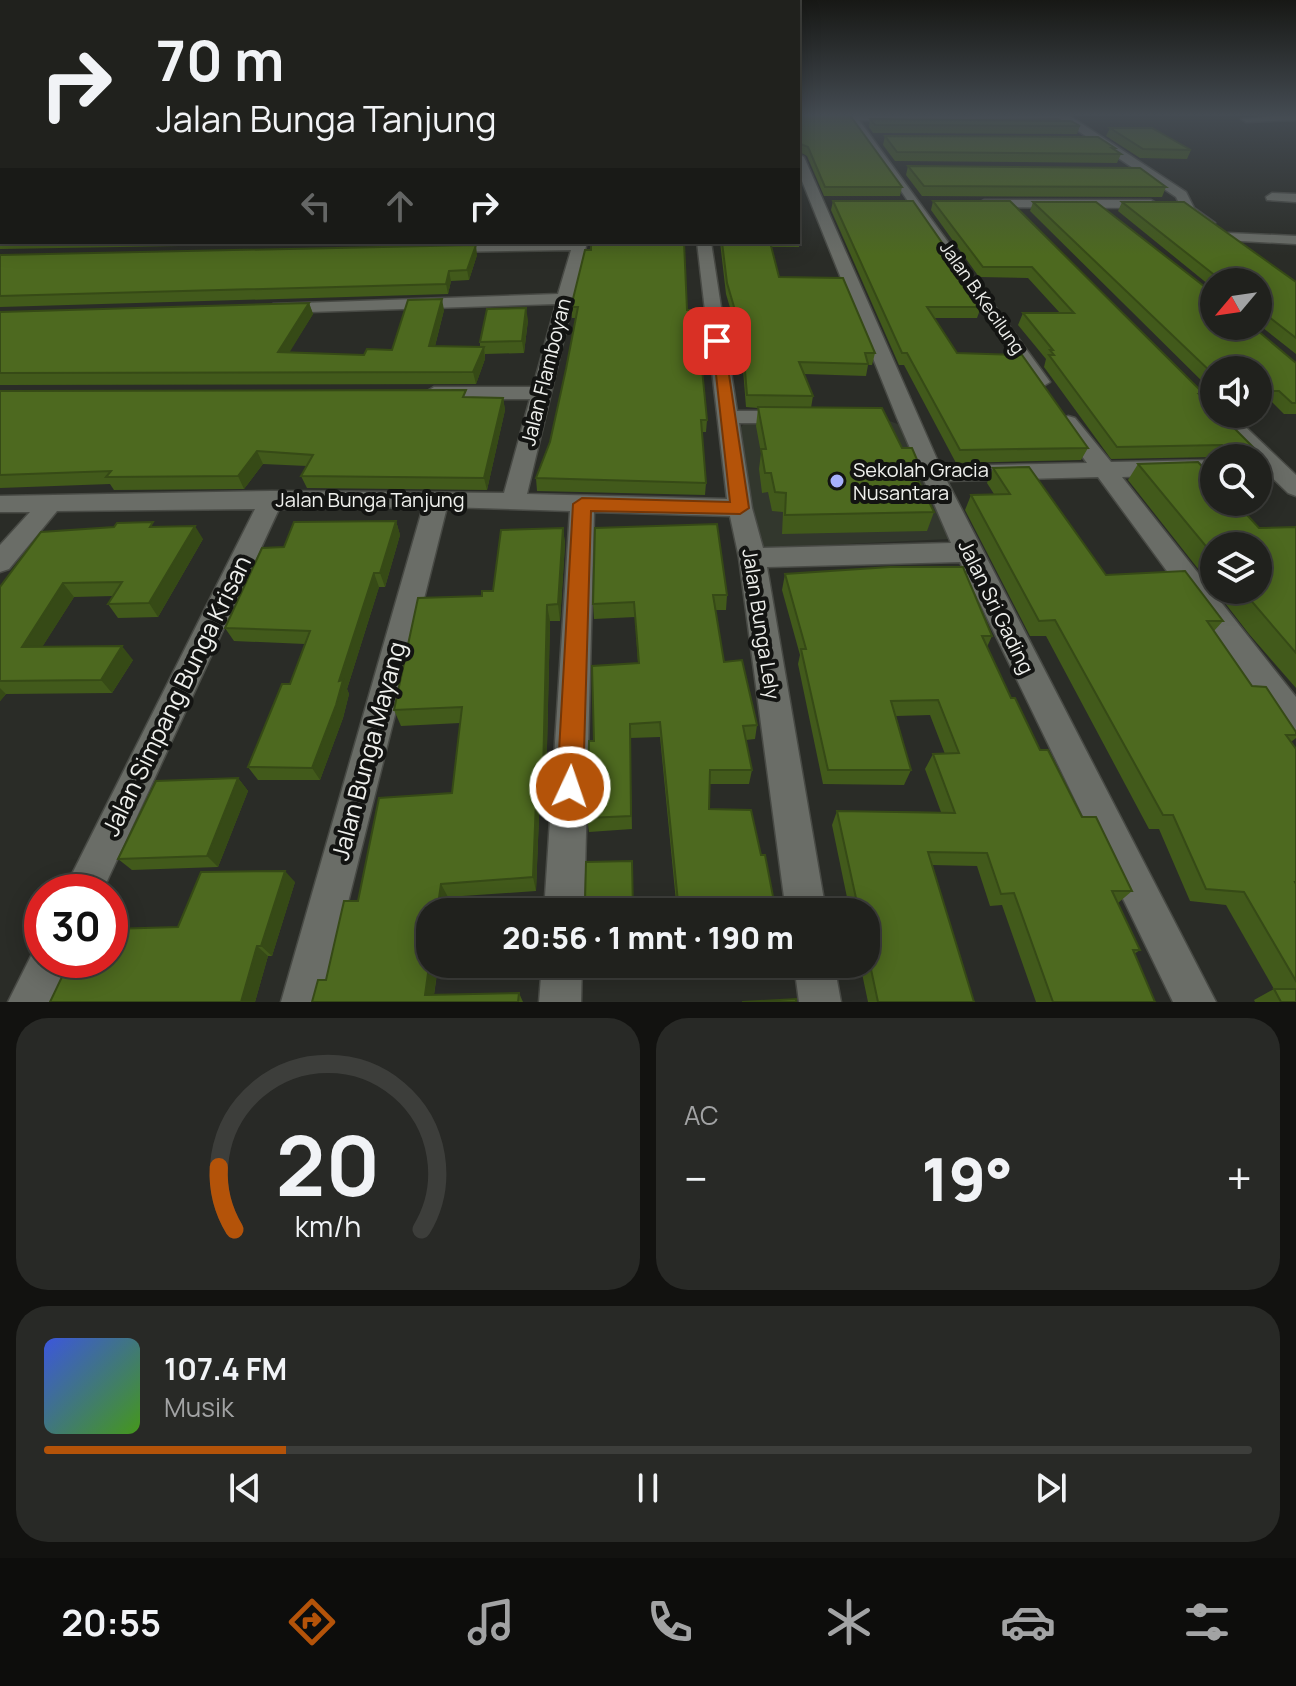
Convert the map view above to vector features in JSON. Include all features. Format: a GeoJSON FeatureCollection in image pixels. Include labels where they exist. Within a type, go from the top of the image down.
{"type":"FeatureCollection","features":[{"type":"Feature","properties":{"kind":"street","name":"Jalan B.Kecilung"},"geometry":{"type":"LineString","coordinates":[[886,161],[923,204],[1052,400],[1103,470],[1296,722]]}},
{"type":"Feature","properties":{"kind":"street"},"geometry":{"type":"LineString","coordinates":[[1132,161],[1185,198],[1186,204]]}},
{"type":"Feature","properties":{"kind":"street","name":"Jalan Sri Gading"},"geometry":{"type":"LineString","coordinates":[[800,162],[894,418],[933,474],[968,552],[1195,1002]]}},
{"type":"Feature","properties":{"kind":"street"},"geometry":{"type":"LineString","coordinates":[[891,168],[906,168]]}},
{"type":"Feature","properties":{"kind":"street"},"geometry":{"type":"LineString","coordinates":[[1116,170],[1146,170]]}},
{"type":"Feature","properties":{"kind":"street"},"geometry":{"type":"LineString","coordinates":[[1272,197],[1296,198]]}},
{"type":"Feature","properties":{"kind":"street"},"geometry":{"type":"LineString","coordinates":[[892,203],[923,204]]}},
{"type":"Feature","properties":{"kind":"street"},"geometry":{"type":"LineString","coordinates":[[972,204],[1186,204],[1251,252]]}},
{"type":"Feature","properties":{"kind":"street"},"geometry":{"type":"LineString","coordinates":[[1097,204],[1118,222]]}},
{"type":"Feature","properties":{"kind":"street"},"geometry":{"type":"LineString","coordinates":[[1013,205],[1029,222]]}},
{"type":"Feature","properties":{"kind":"street"},"geometry":{"type":"LineString","coordinates":[[1228,237],[1296,240]]}},
{"type":"Feature","properties":{"kind":"street"},"geometry":{"type":"LineString","coordinates":[[423,248],[580,244]]}},
{"type":"Feature","properties":{"kind":"street","name":"Jalan Flamboyan"},"geometry":{"type":"LineString","coordinates":[[513,503],[580,244]]}},
{"type":"Feature","properties":{"kind":"street","name":"Jalan Bunga Lely"},"geometry":{"type":"LineString","coordinates":[[704,244],[740,508],[752,558],[804,898]]}},
{"type":"Feature","properties":{"kind":"street"},"geometry":{"type":"LineString","coordinates":[[267,308],[565,299]]}},
{"type":"Feature","properties":{"kind":"street"},"geometry":{"type":"LineString","coordinates":[[421,393],[541,393]]}},
{"type":"Feature","properties":{"kind":"street"},"geometry":{"type":"LineString","coordinates":[[729,417],[805,417]]}},
{"type":"Feature","properties":{"kind":"street"},"geometry":{"type":"LineString","coordinates":[[1232,428],[1246,444]]}},
{"type":"Feature","properties":{"kind":"street"},"geometry":{"type":"LineString","coordinates":[[1272,465],[1296,465]]}},
{"type":"Feature","properties":{"kind":"street"},"geometry":{"type":"LineString","coordinates":[[933,474],[1200,467]]}},
{"type":"Feature","properties":{"kind":"street"},"geometry":{"type":"LineString","coordinates":[[1272,470],[1296,488]]}},
{"type":"Feature","properties":{"kind":"street","name":"Jalan Simpang Bunga Krisan"},"geometry":{"type":"LineString","coordinates":[[91,874],[272,499]]}},
{"type":"Feature","properties":{"kind":"street","name":"Jalan Bunga Tanjung"},"geometry":{"type":"LineString","coordinates":[[0,504],[437,499],[740,508]]}},
{"type":"Feature","properties":{"kind":"street","name":"Jalan Bunga Mayang"},"geometry":{"type":"LineString","coordinates":[[302,1002],[437,499]]}},
{"type":"Feature","properties":{"kind":"street"},"geometry":{"type":"LineString","coordinates":[[0,562],[52,502]]}},
{"type":"Feature","properties":{"kind":"street"},"geometry":{"type":"LineString","coordinates":[[565,898],[582,504]]}},
{"type":"Feature","properties":{"kind":"street"},"geometry":{"type":"LineString","coordinates":[[752,558],[968,552]]}},
{"type":"Feature","properties":{"kind":"street"},"geometry":{"type":"LineString","coordinates":[[29,1002],[41,978]]}},
{"type":"Feature","properties":{"kind":"street"},"geometry":{"type":"LineString","coordinates":[[560,1002],[561,978]]}},
{"type":"Feature","properties":{"kind":"street"},"geometry":{"type":"LineString","coordinates":[[816,978],[820,1002]]}},
{"type":"Feature","properties":{"kind":"shaded area","name":"Sekolah Gracia Nusantara"},"geometry":{"type":"Polygon","coordinates":[[[887,420],[903,426],[949,534],[948,539],[769,548],[761,545],[756,537],[739,429],[744,424],[887,420]]]}},
{"type":"Feature","properties":{"kind":"building"},"geometry":{"type":"Polygon","coordinates":[[[814,161],[883,161],[902,187],[825,187],[814,161]]]}},
{"type":"Feature","properties":{"kind":"building"},"geometry":{"type":"Polygon","coordinates":[[[908,166],[1140,168],[1166,187],[924,186],[908,166]]]}},
{"type":"Feature","properties":{"kind":"building"},"geometry":{"type":"Polygon","coordinates":[[[833,201],[913,201],[959,267],[953,267],[981,307],[927,307],[957,353],[1022,355],[1088,448],[960,450],[907,353],[902,353],[833,201]]]}},
{"type":"Feature","properties":{"kind":"building"},"geometry":{"type":"Polygon","coordinates":[[[933,201],[1010,201],[1200,390],[1200,428],[1234,428],[1250,444],[1117,447],[1049,355],[1054,355],[1050,350],[1053,350],[1023,313],[1074,313],[1032,267],[983,267],[933,201]]]}},
{"type":"Feature","properties":{"kind":"building"},"geometry":{"type":"Polygon","coordinates":[[[1033,202],[1096,202],[1200,283],[1200,340],[1269,340],[1296,363],[1296,403],[1279,391],[1272,391],[1272,356],[1200,356],[1200,362],[1033,202]]]}},
{"type":"Feature","properties":{"kind":"building"},"geometry":{"type":"Polygon","coordinates":[[[1122,202],[1184,202],[1296,282],[1296,338],[1272,319],[1272,268],[1206,268],[1122,202]]]}},
{"type":"Feature","properties":{"kind":"building"},"geometry":{"type":"Polygon","coordinates":[[[591,244],[684,244],[687,310],[690,310],[691,324],[698,324],[707,420],[701,420],[706,483],[536,478],[550,442],[566,369],[578,307],[571,307],[585,250],[591,250],[591,244]]]}},
{"type":"Feature","properties":{"kind":"building"},"geometry":{"type":"Polygon","coordinates":[[[722,244],[771,244],[779,277],[843,278],[875,353],[865,353],[868,364],[799,362],[813,396],[747,395],[742,334],[727,283],[722,244]]]}},
{"type":"Feature","properties":{"kind":"building"},"geometry":{"type":"Polygon","coordinates":[[[476,245],[467,270],[449,271],[446,284],[0,296],[0,255],[476,245]]]}},
{"type":"Feature","properties":{"kind":"building"},"geometry":{"type":"Polygon","coordinates":[[[442,299],[429,346],[484,347],[473,372],[0,373],[0,312],[309,303],[278,352],[364,355],[367,349],[392,350],[408,300],[442,299]]]}},
{"type":"Feature","properties":{"kind":"building"},"geometry":{"type":"Polygon","coordinates":[[[526,308],[522,341],[480,342],[487,309],[526,308]]]}},
{"type":"Feature","properties":{"kind":"building"},"geometry":{"type":"Polygon","coordinates":[[[466,390],[463,397],[503,398],[484,478],[301,476],[313,455],[257,451],[238,476],[106,477],[111,471],[0,475],[0,391],[466,390]]]}},
{"type":"Feature","properties":{"kind":"building"},"geometry":{"type":"Polygon","coordinates":[[[758,407],[882,408],[902,448],[912,448],[921,469],[913,470],[934,512],[785,515],[786,493],[775,492],[771,473],[765,473],[761,449],[766,449],[758,407]]]}},
{"type":"Feature","properties":{"kind":"building"},"geometry":{"type":"Polygon","coordinates":[[[1198,462],[1200,516],[1248,516],[1259,528],[1296,527],[1296,653],[1254,604],[1272,604],[1272,532],[1200,532],[1200,539],[1138,464],[1198,462]]]}},
{"type":"Feature","properties":{"kind":"building"},"geometry":{"type":"Polygon","coordinates":[[[1029,467],[1106,575],[1185,571],[1200,591],[1200,604],[1210,604],[1223,621],[1207,621],[1252,686],[1266,687],[1296,732],[1296,735],[1286,735],[1296,749],[1296,981],[1244,892],[1206,889],[1173,815],[1163,815],[1055,620],[1039,621],[971,495],[1010,494],[993,468],[1029,467]]]}},
{"type":"Feature","properties":{"kind":"building"},"geometry":{"type":"Polygon","coordinates":[[[396,521],[380,573],[374,573],[339,681],[343,680],[336,705],[312,768],[248,767],[282,684],[290,684],[310,631],[225,628],[262,548],[284,547],[294,522],[396,521]]]}},
{"type":"Feature","properties":{"kind":"building"},"geometry":{"type":"Polygon","coordinates":[[[153,522],[150,527],[195,526],[149,603],[108,604],[122,582],[63,583],[22,647],[122,646],[101,680],[0,681],[0,587],[41,532],[153,522]]]}},
{"type":"Feature","properties":{"kind":"building"},"geometry":{"type":"Polygon","coordinates":[[[717,524],[727,595],[713,595],[724,662],[742,660],[757,725],[743,726],[752,770],[710,770],[709,809],[751,810],[761,855],[765,855],[773,898],[678,898],[660,722],[630,724],[631,816],[587,818],[589,741],[594,741],[592,666],[639,663],[634,602],[593,604],[595,528],[717,524]]]}},
{"type":"Feature","properties":{"kind":"building"},"geometry":{"type":"Polygon","coordinates":[[[563,528],[558,604],[547,605],[543,775],[537,775],[533,877],[441,884],[439,898],[416,898],[416,978],[427,978],[425,995],[519,993],[518,1002],[312,1002],[318,980],[326,980],[344,901],[358,901],[379,798],[452,793],[462,707],[394,710],[418,598],[482,596],[482,591],[493,591],[501,530],[563,528]]]}},
{"type":"Feature","properties":{"kind":"building"},"geometry":{"type":"Polygon","coordinates":[[[890,567],[963,567],[992,636],[982,636],[1011,698],[1015,698],[1040,750],[1048,750],[1082,817],[1096,817],[1132,891],[1112,891],[1140,950],[1133,950],[1155,1002],[1053,1002],[1014,893],[1001,894],[987,853],[928,852],[974,1002],[878,1002],[873,978],[880,978],[880,898],[856,898],[837,811],[955,813],[933,754],[959,753],[938,700],[891,701],[911,770],[828,770],[801,649],[806,649],[785,574],[890,567]]]}},
{"type":"Feature","properties":{"kind":"building"},"geometry":{"type":"Polygon","coordinates":[[[238,778],[207,856],[118,859],[156,781],[238,778]]]}},
{"type":"Feature","properties":{"kind":"building"},"geometry":{"type":"Polygon","coordinates":[[[632,861],[633,898],[585,898],[586,862],[632,861]]]}},
{"type":"Feature","properties":{"kind":"building"},"geometry":{"type":"Polygon","coordinates":[[[285,871],[261,946],[257,946],[241,1002],[50,1002],[61,978],[128,978],[128,928],[178,927],[201,872],[285,871]]]}},
{"type":"Feature","properties":{"kind":"building"},"geometry":{"type":"Polygon","coordinates":[[[1274,989],[1296,989],[1296,1002],[1281,1002],[1274,989]]]}},
{"type":"Feature","properties":{"kind":"building"},"geometry":{"type":"Polygon","coordinates":[[[796,999],[796,1002],[742,1002],[796,999]]]}},
{"type":"Feature","properties":{"kind":"place","name":"Sekolah Gracia Nusantara"},"geometry":{"type":"Point","coordinates":[837,481]}},
{"type":"Feature","properties":{"kind":"route"},"geometry":{"type":"LineString","coordinates":[[570,787],[582,504],[740,508],[717,341]]}}]}
